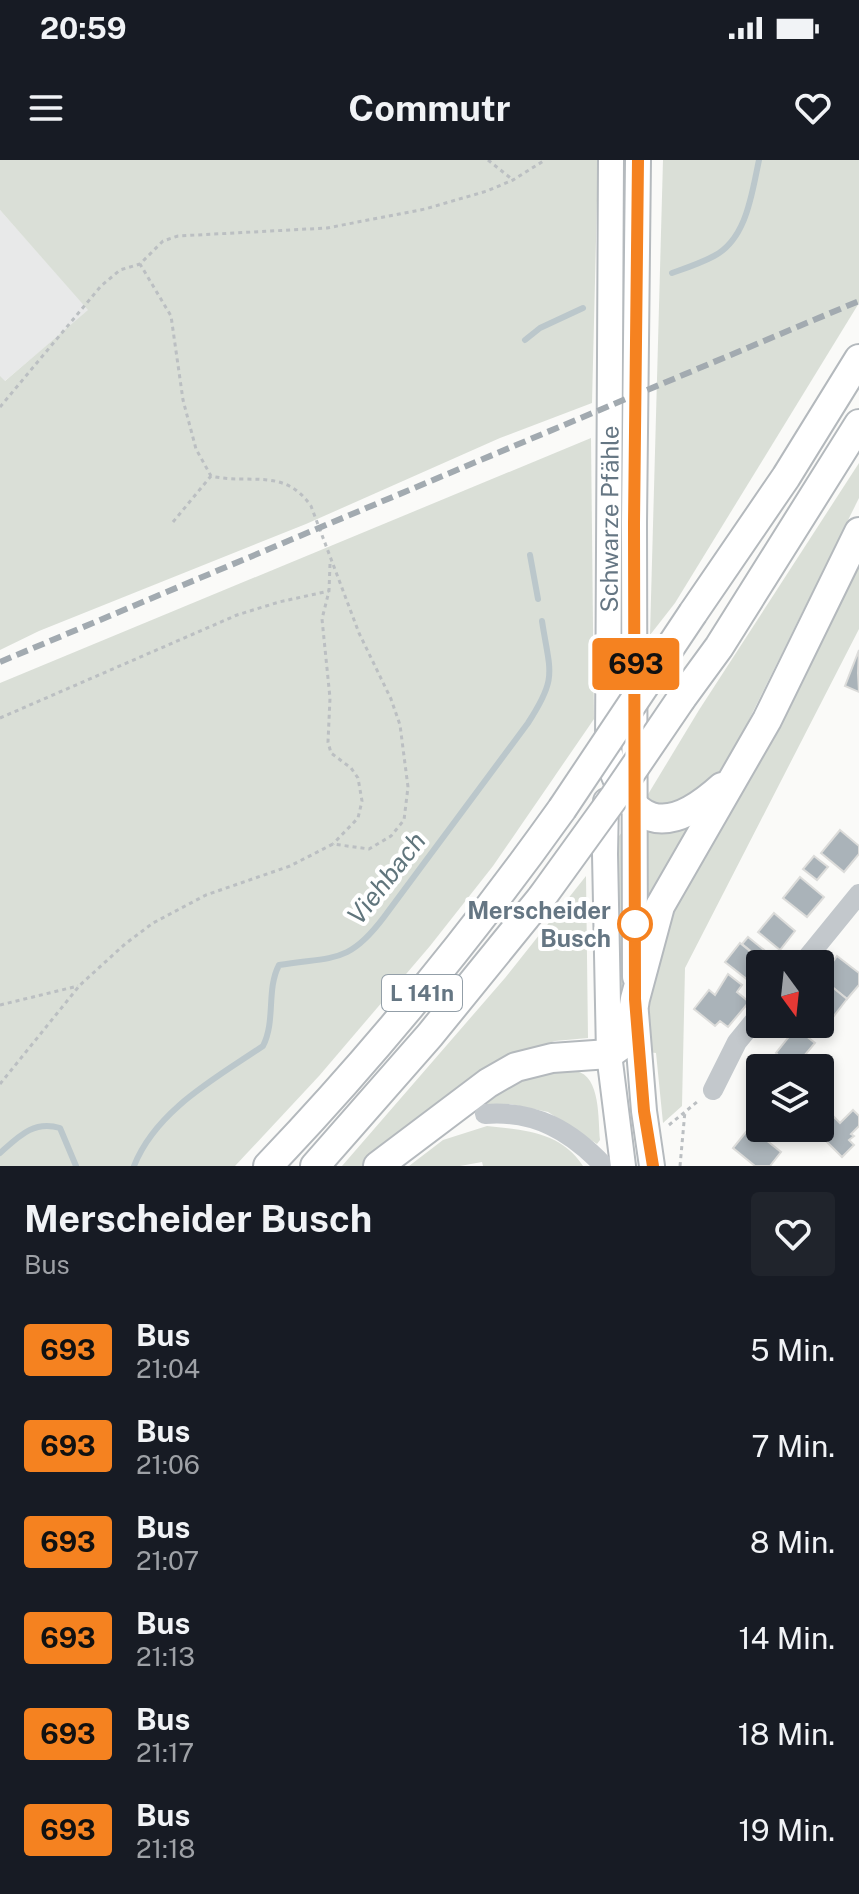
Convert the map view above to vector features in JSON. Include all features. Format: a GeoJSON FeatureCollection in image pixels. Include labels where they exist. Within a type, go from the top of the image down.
{"type":"FeatureCollection","features":[{"type":"Feature","properties":{"kind":"highway","name":"L 141n"},"geometry":{"type":"LineString","coordinates":[[268,1166],[328,1103],[503,893],[786,477],[859,359]]}},
{"type":"Feature","properties":{"kind":"highway","name":"L 141n"},"geometry":{"type":"LineString","coordinates":[[315,1166],[430,1035],[542,897],[750,598],[859,424]]}},
{"type":"Feature","properties":{"kind":"highway"},"geometry":{"type":"LineString","coordinates":[[378,1166],[476,1091],[516,1067],[552,1058],[609,1054],[623,1044],[630,1031],[635,999],[660,906],[786,683],[859,532]]}},
{"type":"Feature","properties":{"kind":"highway"},"geometry":{"type":"LineString","coordinates":[[608,754],[616,781],[635,808],[658,818],[679,817],[691,812],[737,774]]}},
{"type":"Feature","properties":{"kind":"main road","name":"Schwarze Pfähle"},"geometry":{"type":"LineString","coordinates":[[611,160],[605,854],[609,1054],[623,1166]]}},
{"type":"Feature","properties":{"kind":"main road","name":"Schwarze Pfähle"},"geometry":{"type":"LineString","coordinates":[[638,160],[635,999],[652,1166]]}},
{"type":"Feature","properties":{"kind":"street"},"geometry":{"type":"LineString","coordinates":[[813,950],[859,894]]}},
{"type":"Feature","properties":{"kind":"street"},"geometry":{"type":"LineString","coordinates":[[713,1090],[737,1042],[746,1031]]}},
{"type":"Feature","properties":{"kind":"street"},"geometry":{"type":"LineString","coordinates":[[485,1114],[516,1115],[549,1123],[576,1139],[604,1166]]}},
{"type":"Feature","properties":{"kind":"path"},"geometry":{"type":"LineString","coordinates":[[488,160],[513,180]]}},
{"type":"Feature","properties":{"kind":"path"},"geometry":{"type":"LineString","coordinates":[[0,407],[101,286],[120,270],[140,264],[163,241],[178,236],[327,228],[459,200],[513,180],[545,160]]}},
{"type":"Feature","properties":{"kind":"path"},"geometry":{"type":"LineString","coordinates":[[140,264],[171,316],[183,400],[196,449],[211,476]]}},
{"type":"Feature","properties":{"kind":"path"},"geometry":{"type":"LineString","coordinates":[[173,522],[211,476]]}},
{"type":"Feature","properties":{"kind":"path"},"geometry":{"type":"LineString","coordinates":[[211,476],[276,480],[294,486],[311,506],[359,633],[400,725],[408,787],[404,820],[391,836],[369,849],[333,844]]}},
{"type":"Feature","properties":{"kind":"path"},"geometry":{"type":"LineString","coordinates":[[0,1084],[80,985],[153,923],[206,895],[290,866],[333,844],[358,818],[362,801],[358,778],[331,753],[328,742],[330,698],[322,619],[329,591],[330,560]]}},
{"type":"Feature","properties":{"kind":"path"},"geometry":{"type":"LineString","coordinates":[[0,718],[237,615],[329,591]]}},
{"type":"Feature","properties":{"kind":"path"},"geometry":{"type":"LineString","coordinates":[[0,1005],[80,985]]}},
{"type":"Feature","properties":{"kind":"path"},"geometry":{"type":"LineString","coordinates":[[658,1132],[713,1090]]}},
{"type":"Feature","properties":{"kind":"path"},"geometry":{"type":"LineString","coordinates":[[680,1166],[685,1111]]}},
{"type":"Feature","properties":{"kind":"shaded area"},"geometry":{"type":"Polygon","coordinates":[[[0,160],[598,160],[592,403],[500,438],[306,524],[39,631],[0,650],[0,376],[5,381],[88,310],[0,210],[0,160]]]}},
{"type":"Feature","properties":{"kind":"shaded area"},"geometry":{"type":"Polygon","coordinates":[[[663,160],[859,160],[859,303],[675,603],[650,635],[663,160]]]}},
{"type":"Feature","properties":{"kind":"shaded area"},"geometry":{"type":"Polygon","coordinates":[[[0,210],[89,310],[0,385],[0,210]]]}},
{"type":"Feature","properties":{"kind":"shaded area"},"geometry":{"type":"Polygon","coordinates":[[[591,438],[594,719],[493,866],[430,946],[319,1076],[235,1166],[0,1166],[0,683],[591,438]]]}},
{"type":"Feature","properties":{"kind":"shaded area"},"geometry":{"type":"Polygon","coordinates":[[[859,463],[859,498],[734,750],[714,781],[697,797],[659,806],[647,796],[859,463]]]}},
{"type":"Feature","properties":{"kind":"shaded area"},"geometry":{"type":"Polygon","coordinates":[[[859,554],[859,629],[685,968],[682,1106],[663,1123],[656,1053],[648,1052],[650,966],[665,917],[859,554]]]}},
{"type":"Feature","properties":{"kind":"shaded area"},"geometry":{"type":"Polygon","coordinates":[[[700,817],[645,914],[645,832],[700,817]]]}},
{"type":"Feature","properties":{"kind":"shaded area"},"geometry":{"type":"Polygon","coordinates":[[[622,832],[625,999],[617,1014],[614,843],[622,832]]]}},
{"type":"Feature","properties":{"kind":"shaded area"},"geometry":{"type":"Polygon","coordinates":[[[586,876],[588,1038],[555,1041],[516,1054],[365,1166],[342,1166],[505,978],[586,876]]]}},
{"type":"Feature","properties":{"kind":"shaded area"},"geometry":{"type":"Polygon","coordinates":[[[550,1071],[576,1071],[590,1081],[598,1111],[600,1140],[597,1144],[548,1112],[510,1104],[475,1107],[514,1082],[550,1071]]]}},
{"type":"Feature","properties":{"kind":"shaded area"},"geometry":{"type":"Polygon","coordinates":[[[487,1126],[528,1131],[553,1139],[583,1166],[483,1166],[482,1162],[460,1166],[409,1166],[443,1140],[487,1126]]]}},
{"type":"Feature","properties":{"kind":"building"},"geometry":{"type":"Polygon","coordinates":[[[859,650],[858,673],[859,692],[845,686],[859,650]]]}},
{"type":"Feature","properties":{"kind":"building"},"geometry":{"type":"Polygon","coordinates":[[[840,830],[859,846],[859,854],[844,872],[821,853],[840,830]]]}},
{"type":"Feature","properties":{"kind":"building"},"geometry":{"type":"Polygon","coordinates":[[[814,856],[828,867],[817,880],[803,869],[814,856]]]}},
{"type":"Feature","properties":{"kind":"building"},"geometry":{"type":"Polygon","coordinates":[[[800,877],[824,897],[807,917],[783,898],[800,877]]]}},
{"type":"Feature","properties":{"kind":"building"},"geometry":{"type":"Polygon","coordinates":[[[774,913],[795,931],[780,950],[758,932],[774,913]]]}},
{"type":"Feature","properties":{"kind":"building"},"geometry":{"type":"Polygon","coordinates":[[[748,937],[764,950],[749,950],[742,944],[748,937]]]}},
{"type":"Feature","properties":{"kind":"building"},"geometry":{"type":"Polygon","coordinates":[[[740,943],[749,950],[746,950],[746,978],[725,962],[740,943]]]}},
{"type":"Feature","properties":{"kind":"building"},"geometry":{"type":"Polygon","coordinates":[[[837,956],[859,973],[859,985],[847,999],[834,988],[834,960],[837,956]]]}},
{"type":"Feature","properties":{"kind":"building"},"geometry":{"type":"Polygon","coordinates":[[[728,974],[742,985],[737,992],[746,1000],[746,1006],[728,1027],[720,1021],[715,1026],[694,1009],[709,990],[715,995],[728,974]]]}},
{"type":"Feature","properties":{"kind":"building"},"geometry":{"type":"Polygon","coordinates":[[[834,988],[847,999],[834,1016],[834,988]]]}},
{"type":"Feature","properties":{"kind":"building"},"geometry":{"type":"Polygon","coordinates":[[[788,1038],[809,1038],[815,1043],[806,1054],[776,1053],[788,1038]]]}},
{"type":"Feature","properties":{"kind":"building"},"geometry":{"type":"Polygon","coordinates":[[[853,1110],[859,1116],[859,1126],[849,1140],[854,1145],[842,1157],[827,1142],[834,1142],[834,1117],[840,1123],[853,1110]]]}},
{"type":"Feature","properties":{"kind":"building"},"geometry":{"type":"Polygon","coordinates":[[[746,1132],[746,1142],[769,1142],[781,1152],[770,1166],[755,1166],[733,1148],[746,1132]]]}},
{"type":"Feature","properties":{"kind":"waterway","name":"Viehbach"},"geometry":{"type":"LineString","coordinates":[[672,273],[714,256],[734,238],[746,214],[759,160]]}},
{"type":"Feature","properties":{"kind":"waterway","name":"Viehbach"},"geometry":{"type":"LineString","coordinates":[[525,340],[540,328],[583,308]]}},
{"type":"Feature","properties":{"kind":"waterway","name":"Viehbach"},"geometry":{"type":"LineString","coordinates":[[530,555],[538,599]]}},
{"type":"Feature","properties":{"kind":"waterway","name":"Viehbach"},"geometry":{"type":"LineString","coordinates":[[134,1166],[144,1146],[172,1112],[207,1083],[263,1046],[279,965],[326,959],[349,951],[384,917],[538,708],[549,674],[542,621]]}},
{"type":"Feature","properties":{"kind":"waterway","name":"Viehbach"},"geometry":{"type":"LineString","coordinates":[[0,1153],[27,1131],[51,1126],[60,1128],[76,1166]]}},
{"type":"Feature","properties":{"kind":"railway"},"geometry":{"type":"LineString","coordinates":[[0,662],[859,301]]}},
{"type":"Feature","properties":{"kind":"bus line","name":"693"},"geometry":{"type":"LineString","coordinates":[[638,160],[634,523],[635,999],[644,1111],[653,1166]]}},
{"type":"Feature","properties":{"kind":"place","name":"Merscheider Busch"},"geometry":{"type":"Point","coordinates":[635,924]}}]}
